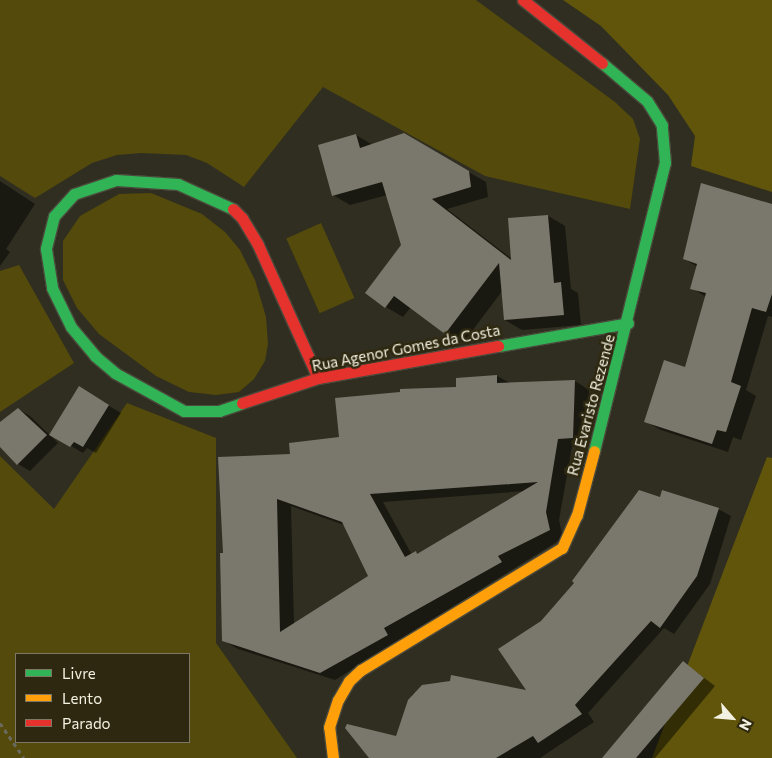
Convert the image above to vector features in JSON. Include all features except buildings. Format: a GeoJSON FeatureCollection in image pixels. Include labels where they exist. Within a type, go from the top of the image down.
{"type":"FeatureCollection","features":[{"type":"Feature","properties":{"kind":"street","name":"Rua Evaristo Rezende"},"geometry":{"type":"LineString","coordinates":[[333,758],[329,727],[338,700],[349,681],[361,670],[554,556],[562,548],[577,515],[628,324],[665,163],[662,125],[647,101],[523,0]]}},
{"type":"Feature","properties":{"kind":"street","name":"Rua Agenor Gomes da Costa"},"geometry":{"type":"LineString","coordinates":[[318,378],[293,327],[258,245],[242,218],[230,207],[196,189],[157,181],[116,180],[74,194],[54,216],[46,249],[52,288],[60,309],[95,356],[143,392],[184,411],[219,411],[318,378],[628,324]]}},
{"type":"Feature","properties":{"kind":"path"},"geometry":{"type":"LineString","coordinates":[[0,723],[24,758]]}},
{"type":"Feature","properties":{"kind":"shaded area"},"geometry":{"type":"Polygon","coordinates":[[[0,0],[476,0],[615,102],[633,119],[640,139],[630,209],[485,176],[323,87],[244,187],[207,163],[186,155],[141,153],[117,155],[92,163],[35,198],[0,176],[0,0]]]}},
{"type":"Feature","properties":{"kind":"shaded area"},"geometry":{"type":"Polygon","coordinates":[[[563,0],[772,0],[772,192],[691,166],[695,136],[668,95],[601,26],[563,0]]]}},
{"type":"Feature","properties":{"kind":"shaded area"},"geometry":{"type":"Polygon","coordinates":[[[151,193],[202,214],[225,232],[240,250],[255,280],[266,317],[268,344],[265,361],[254,379],[239,392],[216,395],[189,392],[156,376],[99,334],[77,308],[63,280],[63,241],[80,216],[119,194],[151,193]]]}},
{"type":"Feature","properties":{"kind":"shaded area"},"geometry":{"type":"Polygon","coordinates":[[[321,223],[354,298],[320,313],[286,238],[321,223]]]}},
{"type":"Feature","properties":{"kind":"shaded area"},"geometry":{"type":"Polygon","coordinates":[[[19,265],[74,363],[0,412],[0,271],[19,265]]]}},
{"type":"Feature","properties":{"kind":"shaded area"},"geometry":{"type":"Polygon","coordinates":[[[127,403],[216,438],[216,643],[297,758],[0,758],[0,456],[54,509],[127,403]]]}},
{"type":"Feature","properties":{"kind":"shaded area"},"geometry":{"type":"Polygon","coordinates":[[[767,457],[772,458],[772,758],[652,758],[767,457]]]}},
{"type":"Feature","properties":{"kind":"traffic: fast"},"geometry":{"type":"LineString","coordinates":[[594,451],[665,163],[662,125],[647,101],[602,63]]}},
{"type":"Feature","properties":{"kind":"traffic: fast"},"geometry":{"type":"LineString","coordinates":[[233,209],[178,184],[116,180],[74,194],[54,216],[46,249],[52,288],[71,327],[95,356],[115,373],[184,411],[219,411],[242,403]]}},
{"type":"Feature","properties":{"kind":"traffic: fast"},"geometry":{"type":"LineString","coordinates":[[498,346],[628,323]]}},
{"type":"Feature","properties":{"kind":"traffic: slow"},"geometry":{"type":"LineString","coordinates":[[333,758],[329,727],[338,700],[349,681],[361,670],[562,548],[577,515],[594,451]]}},
{"type":"Feature","properties":{"kind":"traffic: jam"},"geometry":{"type":"LineString","coordinates":[[523,0],[602,63]]}},
{"type":"Feature","properties":{"kind":"traffic: jam"},"geometry":{"type":"LineString","coordinates":[[233,209],[242,218],[258,245],[318,378]]}},
{"type":"Feature","properties":{"kind":"traffic: jam"},"geometry":{"type":"LineString","coordinates":[[242,403],[318,378],[498,346]]}}]}
